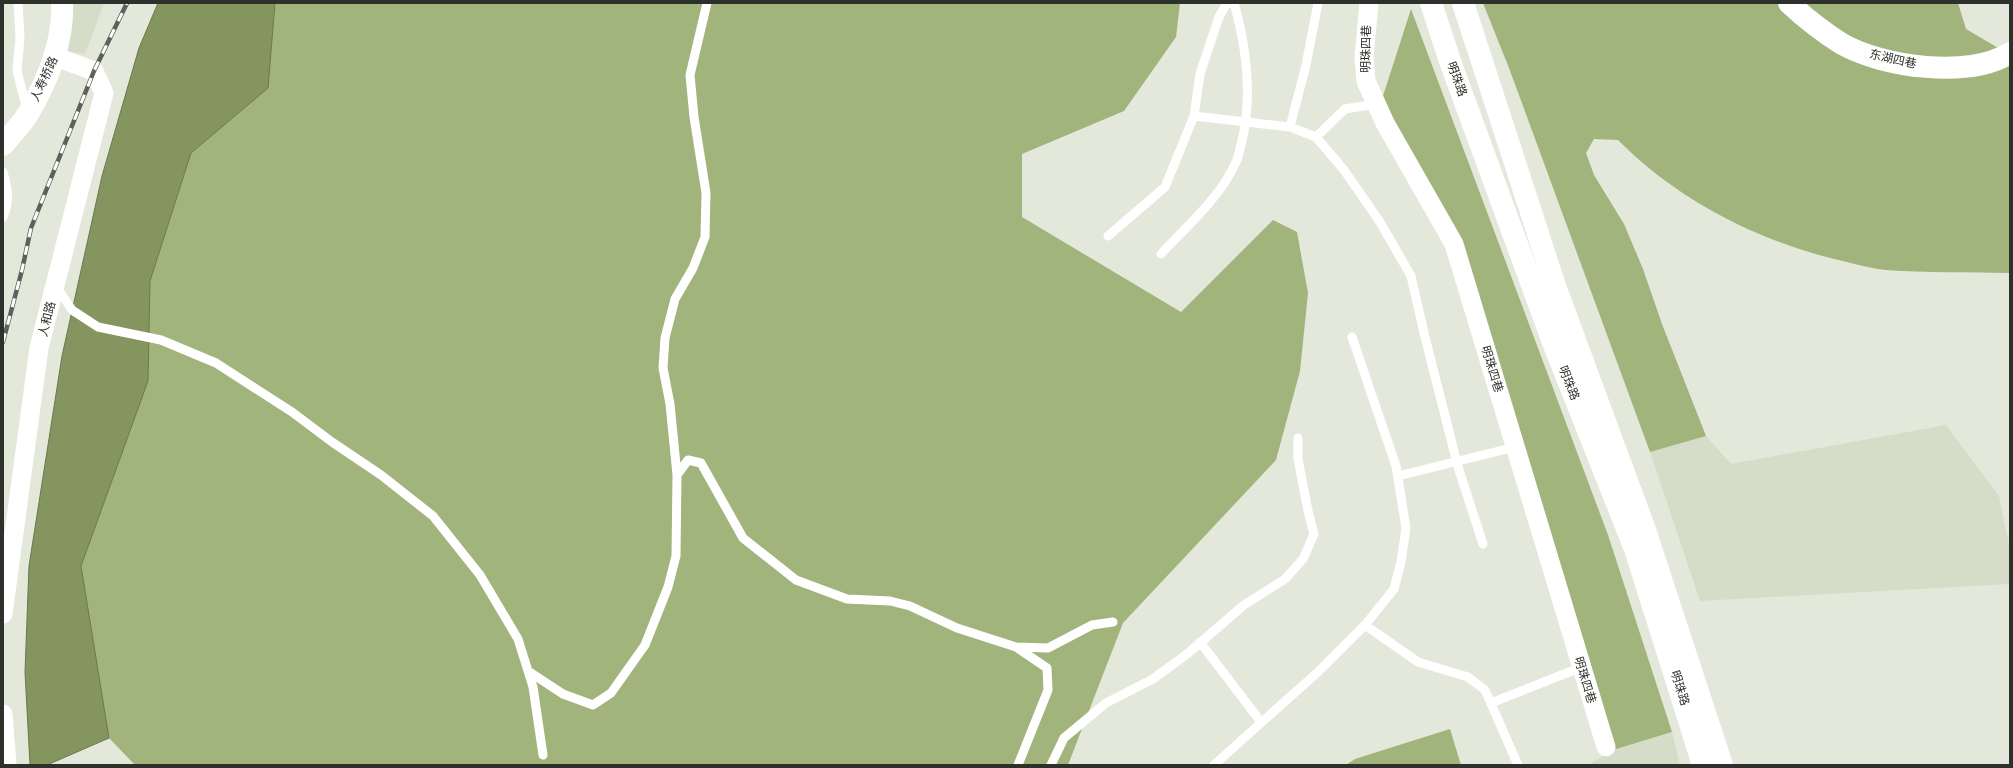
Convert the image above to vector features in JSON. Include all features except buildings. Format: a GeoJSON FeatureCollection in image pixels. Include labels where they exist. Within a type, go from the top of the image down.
{"type":"FeatureCollection","features":[{"type":"Feature","properties":{"kind":"main road","name":"人寿桥路"},"geometry":{"type":"LineString","coordinates":[[3,145],[28,114],[56,57],[63,22],[62,3]]}},
{"type":"Feature","properties":{"kind":"main road","name":"明珠路"},"geometry":{"type":"LineString","coordinates":[[1430,3],[1554,345],[1635,549],[1703,765]]}},
{"type":"Feature","properties":{"kind":"main road","name":"明珠路"},"geometry":{"type":"LineString","coordinates":[[1463,3],[1555,286],[1644,527],[1722,765]]}},
{"type":"Feature","properties":{"kind":"main road","name":"东湖四巷"},"geometry":{"type":"LineString","coordinates":[[1789,3],[1802,15],[1843,44],[1875,58],[1928,67],[1952,67],[2000,59],[2010,53]]}},
{"type":"Feature","properties":{"kind":"street","name":"明珠四巷"},"geometry":{"type":"LineString","coordinates":[[1369,3],[1365,65],[1366,81],[1385,123],[1454,244],[1606,747]]}},
{"type":"Feature","properties":{"kind":"street","name":"人和路"},"geometry":{"type":"LineString","coordinates":[[3,614],[39,348],[104,93],[94,71],[56,57]]}},
{"type":"Feature","properties":{"kind":"street"},"geometry":{"type":"LineString","coordinates":[[3,714],[7,765]]}},
{"type":"Feature","properties":{"kind":"lane"},"geometry":{"type":"LineString","coordinates":[[18,3],[20,38],[17,71],[28,114]]}},
{"type":"Feature","properties":{"kind":"lane"},"geometry":{"type":"LineString","coordinates":[[528,671],[563,694],[593,705],[610,693],[645,645],[668,587],[676,556],[677,475],[670,404],[663,368],[665,338],[675,300],[693,268],[705,237],[706,194],[694,117],[690,76],[707,3]]}},
{"type":"Feature","properties":{"kind":"lane"},"geometry":{"type":"LineString","coordinates":[[1108,236],[1165,187],[1194,116],[1200,74],[1219,17],[1227,3]]}},
{"type":"Feature","properties":{"kind":"lane"},"geometry":{"type":"LineString","coordinates":[[1161,254],[1216,194],[1236,162],[1247,122],[1248,84],[1240,24],[1234,3]]}},
{"type":"Feature","properties":{"kind":"lane"},"geometry":{"type":"LineString","coordinates":[[1290,127],[1306,65],[1318,3]]}},
{"type":"Feature","properties":{"kind":"lane"},"geometry":{"type":"LineString","coordinates":[[1316,137],[1345,109],[1376,104]]}},
{"type":"Feature","properties":{"kind":"lane"},"geometry":{"type":"LineString","coordinates":[[1194,116],[1290,127],[1316,137],[1349,176],[1380,222],[1411,276],[1457,461],[1483,544]]}},
{"type":"Feature","properties":{"kind":"lane"},"geometry":{"type":"LineString","coordinates":[[3,172],[8,205],[3,217]]}},
{"type":"Feature","properties":{"kind":"lane"},"geometry":{"type":"LineString","coordinates":[[55,285],[72,310],[98,327],[161,340],[216,363],[292,412],[332,442],[381,475],[433,516],[480,575],[518,639],[533,687],[543,755]]}},
{"type":"Feature","properties":{"kind":"lane"},"geometry":{"type":"LineString","coordinates":[[1214,765],[1319,671],[1365,625],[1394,589],[1401,562],[1406,528],[1398,476],[1396,466],[1352,337]]}},
{"type":"Feature","properties":{"kind":"lane"},"geometry":{"type":"LineString","coordinates":[[1051,765],[1064,738],[1106,703],[1153,679],[1244,605],[1285,579],[1303,559],[1314,534],[1298,459],[1298,438]]}},
{"type":"Feature","properties":{"kind":"lane"},"geometry":{"type":"LineString","coordinates":[[1398,476],[1515,447]]}},
{"type":"Feature","properties":{"kind":"lane"},"geometry":{"type":"LineString","coordinates":[[677,475],[688,460],[701,463],[743,538],[796,580],[847,599],[890,600],[910,606],[957,628],[1016,647],[1048,648],[1092,625],[1113,622]]}},
{"type":"Feature","properties":{"kind":"lane"},"geometry":{"type":"LineString","coordinates":[[1365,625],[1418,662],[1468,677],[1485,690],[1518,765]]}},
{"type":"Feature","properties":{"kind":"lane"},"geometry":{"type":"LineString","coordinates":[[1200,642],[1261,722]]}},
{"type":"Feature","properties":{"kind":"lane"},"geometry":{"type":"LineString","coordinates":[[1016,647],[1047,668],[1048,690],[1018,765]]}},
{"type":"Feature","properties":{"kind":"lane"},"geometry":{"type":"LineString","coordinates":[[1491,703],[1582,667]]}},
{"type":"Feature","properties":{"kind":"shaded area"},"geometry":{"type":"Polygon","coordinates":[[[71,3],[104,3],[85,54],[66,51],[71,3]]]}},
{"type":"Feature","properties":{"kind":"shaded area"},"geometry":{"type":"Polygon","coordinates":[[[158,3],[275,3],[268,88],[191,153],[150,281],[148,381],[81,566],[109,738],[47,765],[30,765],[25,672],[29,566],[62,356],[102,176],[139,48],[158,3]]]}},
{"type":"Feature","properties":{"kind":"shaded area"},"geometry":{"type":"Polygon","coordinates":[[[275,3],[1180,3],[1176,37],[1124,111],[1022,154],[1022,217],[1181,312],[1273,220],[1297,232],[1308,293],[1300,371],[1276,460],[1123,623],[1068,765],[135,765],[109,738],[81,566],[148,381],[150,281],[191,153],[268,88],[275,3]]]}},
{"type":"Feature","properties":{"kind":"shaded area"},"geometry":{"type":"Polygon","coordinates":[[[1483,3],[1958,3],[1966,29],[2010,55],[2010,273],[1886,270],[1866,267],[1816,254],[1754,232],[1724,218],[1668,183],[1618,140],[1594,139],[1586,153],[1594,175],[1624,224],[1643,269],[1662,324],[1706,436],[1650,452],[1509,68],[1483,3]]]}},
{"type":"Feature","properties":{"kind":"shaded area"},"geometry":{"type":"Polygon","coordinates":[[[1411,9],[1608,535],[1672,732],[1613,750],[1462,243],[1382,99],[1411,9]]]}},
{"type":"Feature","properties":{"kind":"shaded area"},"geometry":{"type":"Polygon","coordinates":[[[1946,425],[1999,496],[2010,550],[2010,584],[1700,601],[1650,452],[1706,436],[1731,464],[1946,425]]]}},
{"type":"Feature","properties":{"kind":"shaded area"},"geometry":{"type":"Polygon","coordinates":[[[1450,729],[1461,765],[1346,765],[1355,759],[1450,729]]]}},
{"type":"Feature","properties":{"kind":"shaded area"},"geometry":{"type":"Polygon","coordinates":[[[1672,732],[1680,765],[1588,765],[1613,750],[1672,732]]]}},
{"type":"Feature","properties":{"kind":"railway"},"geometry":{"type":"LineString","coordinates":[[3,342],[22,270],[31,228],[94,71],[127,3]]}}]}
